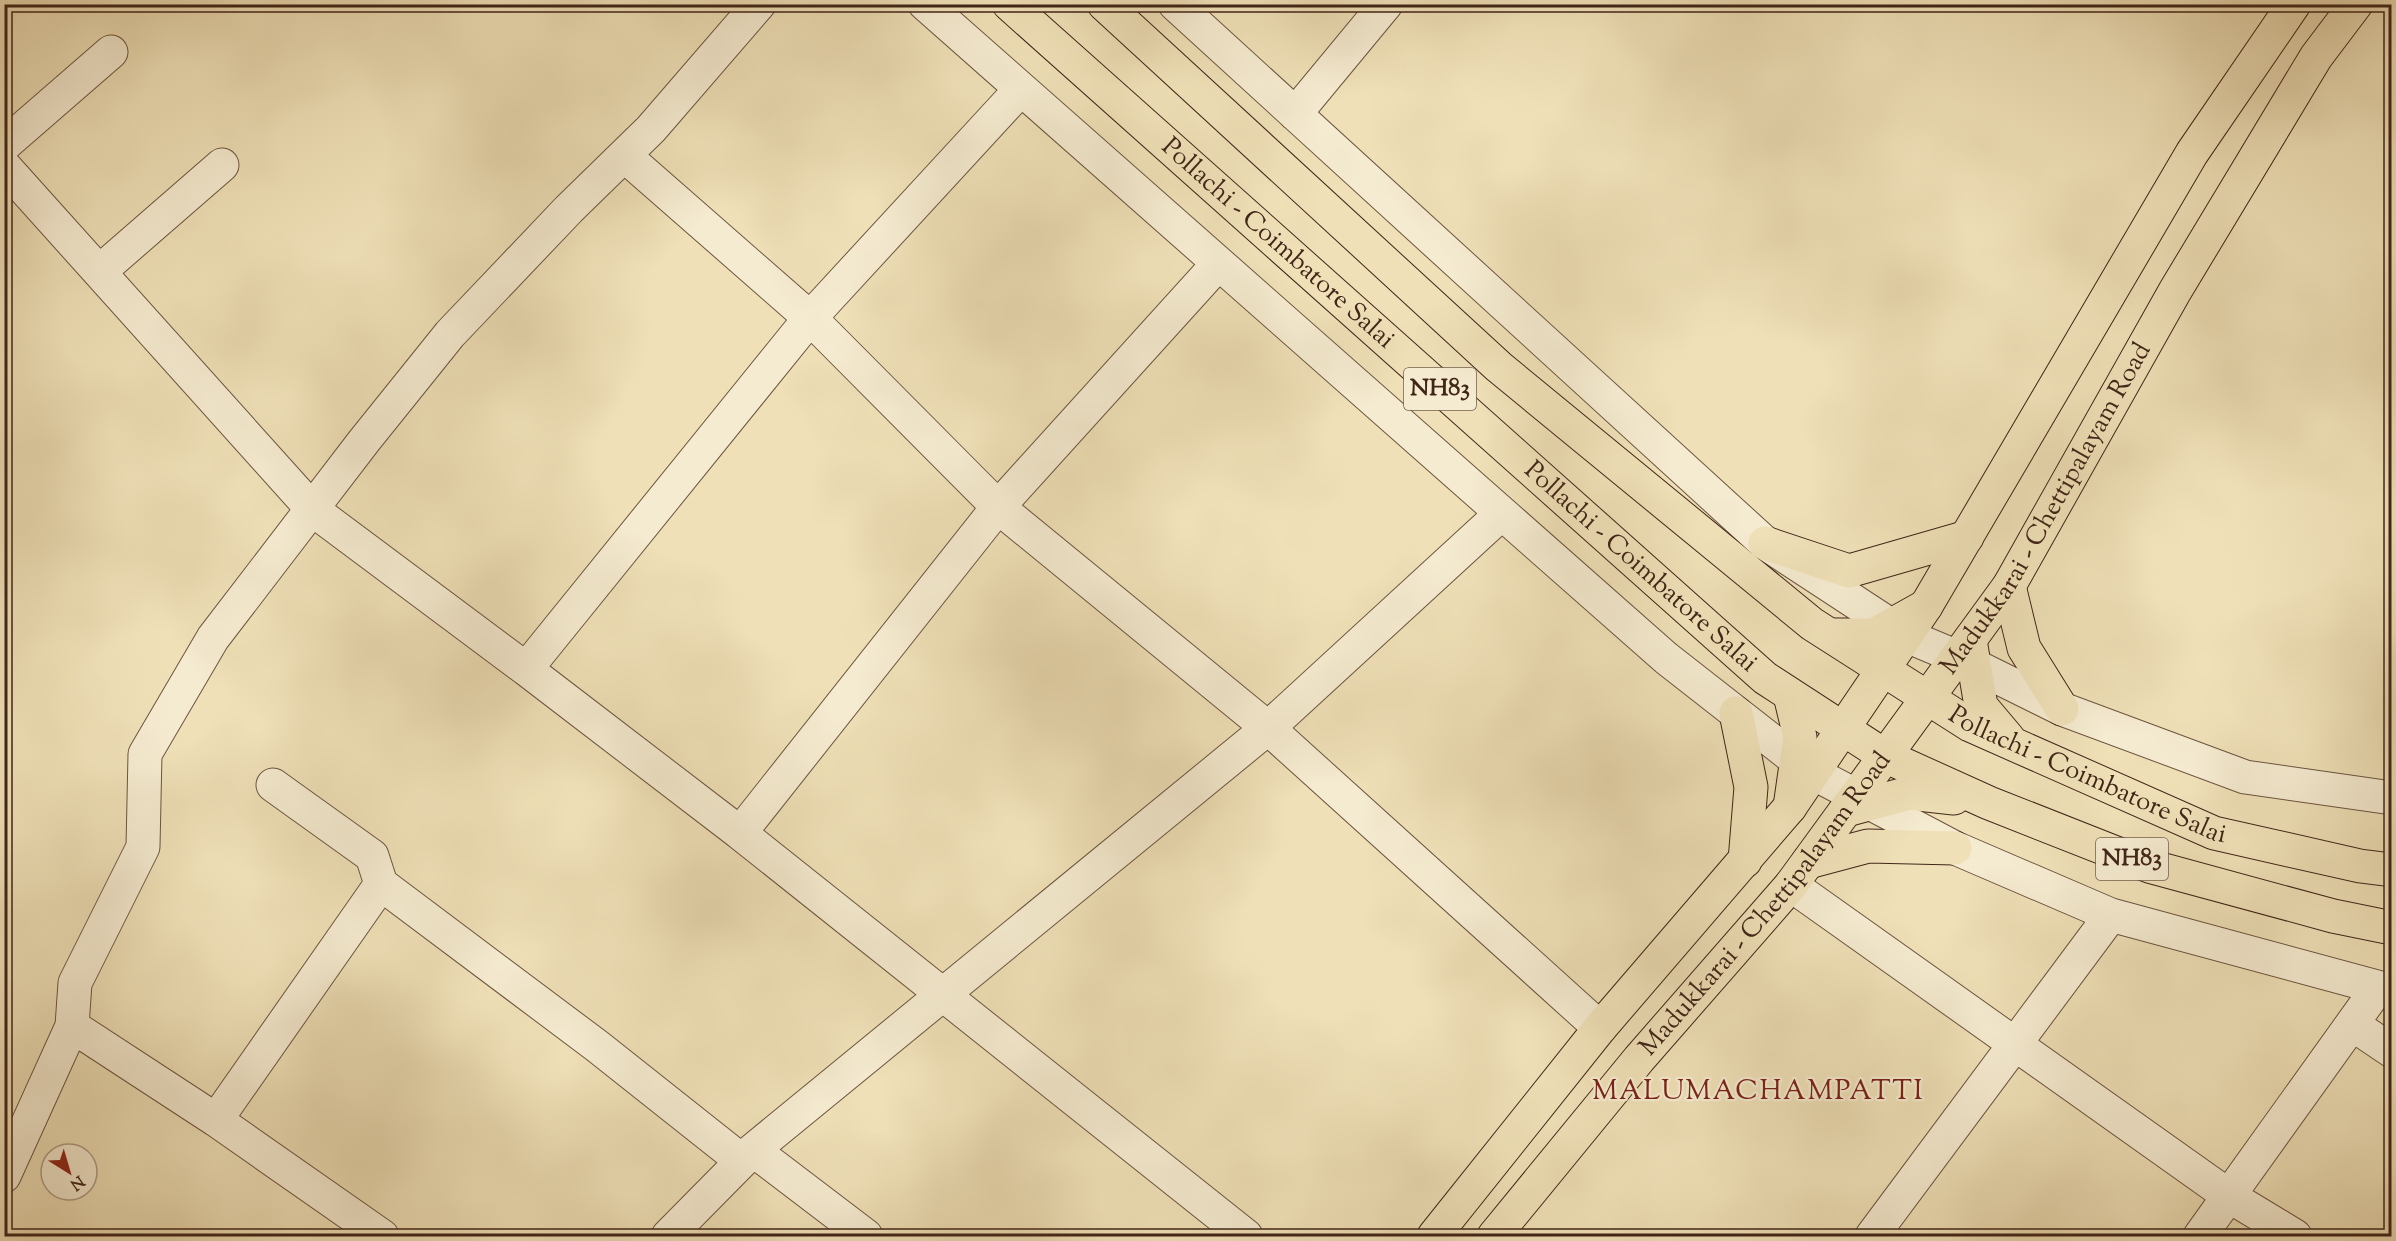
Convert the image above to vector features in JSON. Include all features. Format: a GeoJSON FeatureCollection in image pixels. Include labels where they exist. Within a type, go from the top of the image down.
{"type":"FeatureCollection","features":[{"type":"Feature","properties":{"kind":"main road","name":"Pollachi - Coimbatore Salai"},"geometry":{"type":"LineString","coordinates":[[1009,4],[1756,670],[1790,695],[1885,756],[1989,803],[2149,866],[2333,916],[2391,928]]}},
{"type":"Feature","properties":{"kind":"main road","name":"Pollachi - Coimbatore Salai"},"geometry":{"type":"LineString","coordinates":[[1104,4],[1499,367],[1812,624],[1970,725],[2214,833],[2361,866],[2391,870]]}},
{"type":"Feature","properties":{"kind":"main road","name":"Madukkarai - Chettipalayam Road"},"geometry":{"type":"LineString","coordinates":[[1434,1236],[1600,1028],[1790,807],[1805,766],[1843,729],[1884,669],[1899,631],[1926,606],[2192,153],[2294,4]]}},
{"type":"Feature","properties":{"kind":"main road","name":"Madukkarai - Chettipalayam Road"},"geometry":{"type":"LineString","coordinates":[[1494,1236],[1639,1059],[1858,803],[1885,756],[1929,697],[1967,654],[2009,586],[2175,291],[2316,57],[2356,4]]}},
{"type":"Feature","properties":{"kind":"main road"},"geometry":{"type":"LineString","coordinates":[[1765,543],[1849,571],[1967,537]]}},
{"type":"Feature","properties":{"kind":"main road"},"geometry":{"type":"LineString","coordinates":[[2009,586],[2024,648],[2062,709]]}},
{"type":"Feature","properties":{"kind":"main road"},"geometry":{"type":"LineString","coordinates":[[1832,635],[1874,635],[1899,631]]}},
{"type":"Feature","properties":{"kind":"main road"},"geometry":{"type":"LineString","coordinates":[[1967,654],[1981,706],[2012,744]]}},
{"type":"Feature","properties":{"kind":"main road"},"geometry":{"type":"LineString","coordinates":[[1790,695],[1805,766]]}},
{"type":"Feature","properties":{"kind":"main road"},"geometry":{"type":"LineString","coordinates":[[1736,713],[1751,787],[1745,861]]}},
{"type":"Feature","properties":{"kind":"main road"},"geometry":{"type":"LineString","coordinates":[[1858,803],[1909,793],[1989,803]]}},
{"type":"Feature","properties":{"kind":"main road"},"geometry":{"type":"LineString","coordinates":[[1800,873],[1868,846],[1955,848]]}},
{"type":"Feature","properties":{"kind":"street"},"geometry":{"type":"LineString","coordinates":[[4,1176],[72,1026],[75,983],[143,847],[145,754],[213,638],[364,441],[450,334],[569,209],[625,156],[759,4]]}},
{"type":"Feature","properties":{"kind":"street"},"geometry":{"type":"LineString","coordinates":[[924,4],[1666,658],[1805,766],[1858,803],[1955,848],[2111,915],[2384,990],[2352,1024],[2200,1236]]}},
{"type":"Feature","properties":{"kind":"street"},"geometry":{"type":"LineString","coordinates":[[1176,4],[1765,543],[1899,631],[1967,654],[2062,709],[2245,777],[2391,798]]}},
{"type":"Feature","properties":{"kind":"street"},"geometry":{"type":"LineString","coordinates":[[1295,114],[1386,4]]}},
{"type":"Feature","properties":{"kind":"street"},"geometry":{"type":"LineString","coordinates":[[4,145],[111,52]]}},
{"type":"Feature","properties":{"kind":"street"},"geometry":{"type":"LineString","coordinates":[[526,669],[810,318],[1021,89]]}},
{"type":"Feature","properties":{"kind":"street"},"geometry":{"type":"LineString","coordinates":[[625,156],[810,318],[998,507],[1268,728],[1600,1028]]}},
{"type":"Feature","properties":{"kind":"street"},"geometry":{"type":"LineString","coordinates":[[99,272],[222,165]]}},
{"type":"Feature","properties":{"kind":"street"},"geometry":{"type":"LineString","coordinates":[[4,166],[313,510],[740,833],[944,993],[1246,1236]]}},
{"type":"Feature","properties":{"kind":"street"},"geometry":{"type":"LineString","coordinates":[[740,833],[998,507],[1218,264]]}},
{"type":"Feature","properties":{"kind":"street"},"geometry":{"type":"LineString","coordinates":[[668,1236],[748,1156],[1268,728],[1501,514]]}},
{"type":"Feature","properties":{"kind":"street"},"geometry":{"type":"LineString","coordinates":[[273,785],[372,855],[381,884],[748,1156],[866,1236]]}},
{"type":"Feature","properties":{"kind":"street"},"geometry":{"type":"LineString","coordinates":[[1800,873],[2015,1043],[2229,1196],[2295,1236]]}},
{"type":"Feature","properties":{"kind":"street"},"geometry":{"type":"LineString","coordinates":[[216,1120],[381,884]]}},
{"type":"Feature","properties":{"kind":"street"},"geometry":{"type":"LineString","coordinates":[[1872,1236],[2111,915]]}},
{"type":"Feature","properties":{"kind":"street"},"geometry":{"type":"LineString","coordinates":[[2352,1024],[2391,1051]]}},
{"type":"Feature","properties":{"kind":"street"},"geometry":{"type":"LineString","coordinates":[[72,1026],[216,1120],[382,1236]]}},
{"type":"Feature","properties":{"kind":"district","name":"MALUMACHAMPATTI"},"geometry":{"type":"Point","coordinates":[1758,1092]}}]}
